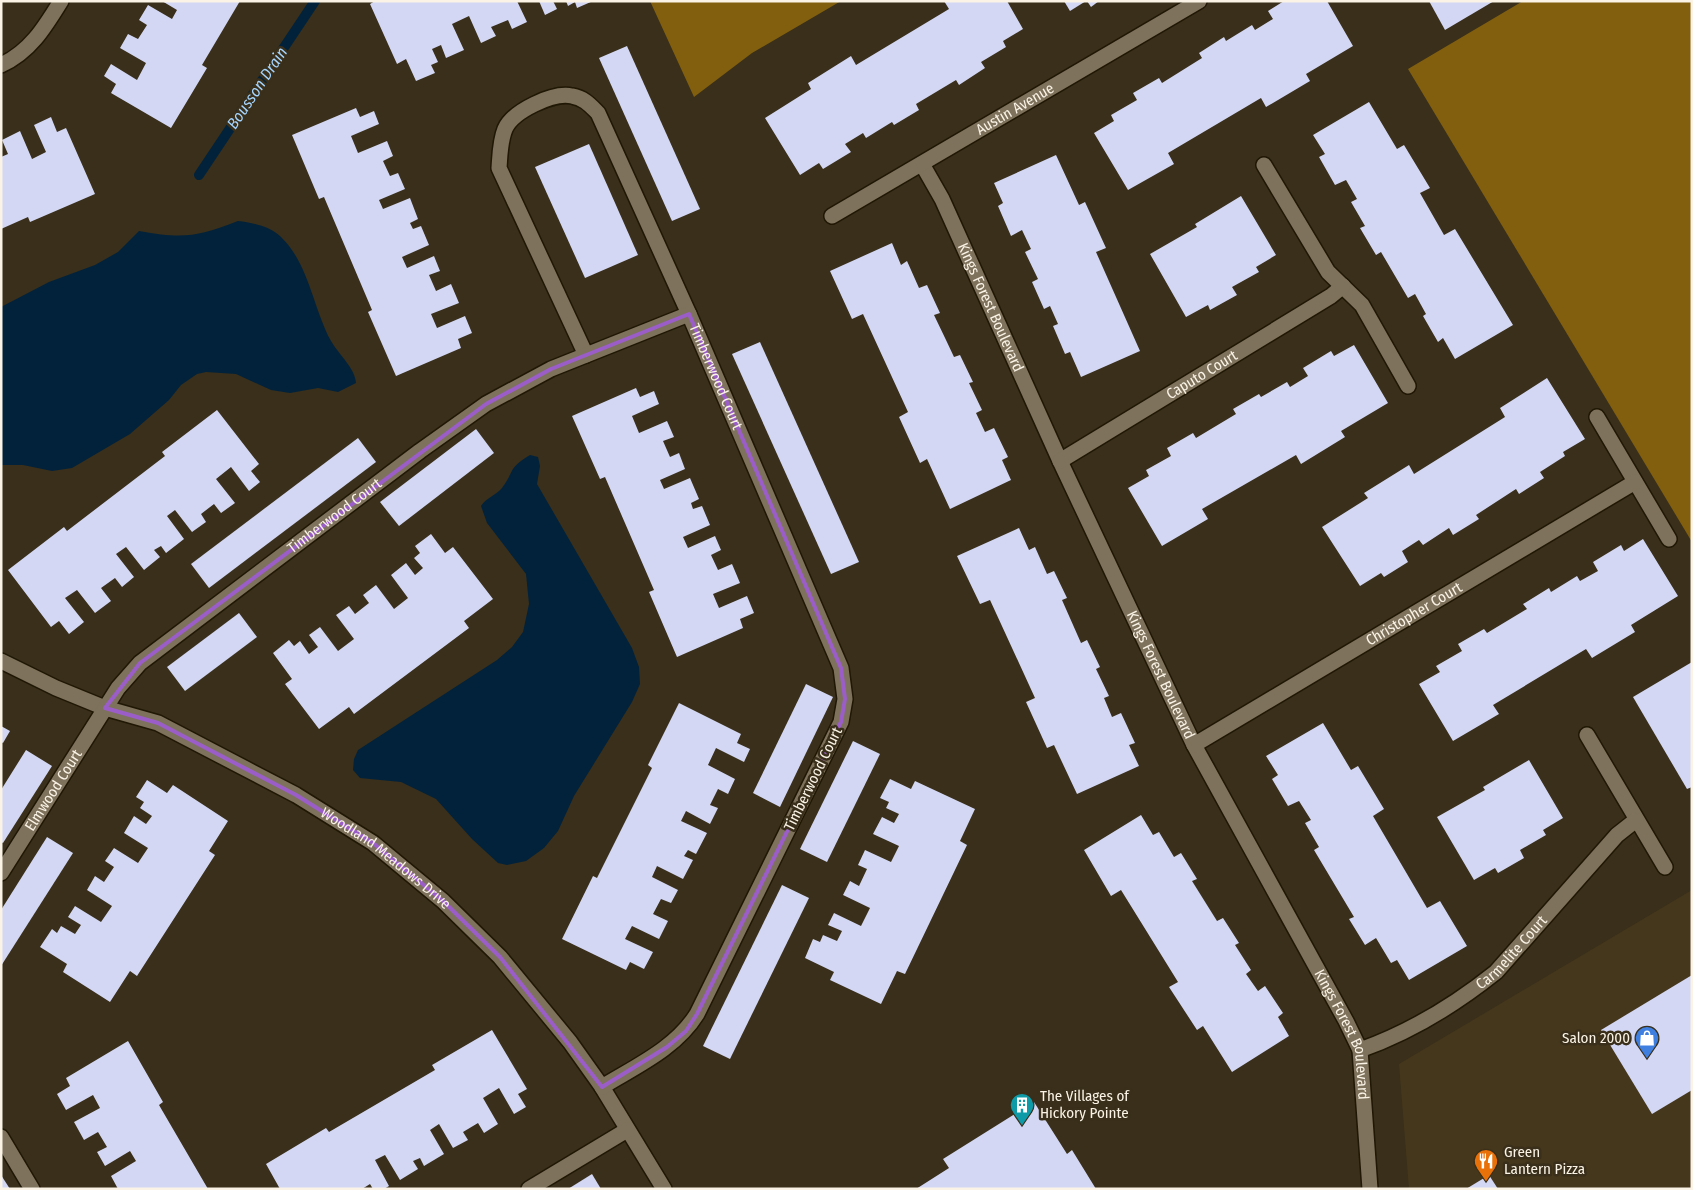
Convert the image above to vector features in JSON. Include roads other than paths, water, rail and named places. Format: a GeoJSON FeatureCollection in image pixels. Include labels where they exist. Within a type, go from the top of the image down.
{"type":"FeatureCollection","features":[{"type":"Feature","properties":{"kind":"street"},"geometry":{"type":"LineString","coordinates":[[1,65],[26,50],[43,30],[60,1]]}},
{"type":"Feature","properties":{"kind":"street","name":"Austin Avenue"},"geometry":{"type":"LineString","coordinates":[[832,216],[1199,1]]}},
{"type":"Feature","properties":{"kind":"street","name":"Timberwood Court"},"geometry":{"type":"LineString","coordinates":[[586,355],[499,168],[500,145],[506,128],[519,112],[551,98],[571,95],[584,100],[598,113],[689,314],[841,668],[845,699],[841,722],[697,1014],[686,1031],[667,1048],[602,1087]]}},
{"type":"Feature","properties":{"kind":"street","name":"Kings Forest Boulevard"},"geometry":{"type":"LineString","coordinates":[[922,164],[942,200],[1060,462],[1194,745],[1346,1021],[1360,1050],[1370,1189]]}},
{"type":"Feature","properties":{"kind":"street"},"geometry":{"type":"LineString","coordinates":[[1264,165],[1328,272],[1362,305],[1408,386]]}},
{"type":"Feature","properties":{"kind":"street","name":"Caputo Court"},"geometry":{"type":"LineString","coordinates":[[1060,462],[1331,296],[1343,286]]}},
{"type":"Feature","properties":{"kind":"street","name":"Timberwood Court"},"geometry":{"type":"LineString","coordinates":[[105,708],[118,688],[140,663],[420,451],[486,404],[551,369],[689,314]]}},
{"type":"Feature","properties":{"kind":"street"},"geometry":{"type":"LineString","coordinates":[[1597,417],[1669,539]]}},
{"type":"Feature","properties":{"kind":"street","name":"Christopher Court"},"geometry":{"type":"LineString","coordinates":[[1194,745],[1635,482]]}},
{"type":"Feature","properties":{"kind":"street","name":"Woodland Meadows Drive"},"geometry":{"type":"LineString","coordinates":[[1,661],[56,688],[105,708],[158,723],[296,795],[373,843],[443,900],[500,957],[570,1042],[602,1087],[664,1189]]}},
{"type":"Feature","properties":{"kind":"street","name":"Elmwood Court"},"geometry":{"type":"LineString","coordinates":[[1,873],[105,708]]}},
{"type":"Feature","properties":{"kind":"street"},"geometry":{"type":"LineString","coordinates":[[1587,735],[1665,867]]}},
{"type":"Feature","properties":{"kind":"street","name":"Carmelite Court"},"geometry":{"type":"LineString","coordinates":[[1360,1050],[1388,1040],[1411,1027],[1474,989],[1496,972],[1618,835],[1636,820]]}},
{"type":"Feature","properties":{"kind":"street"},"geometry":{"type":"LineString","coordinates":[[529,1189],[627,1130]]}},
{"type":"Feature","properties":{"kind":"street"},"geometry":{"type":"LineString","coordinates":[[1,1137],[32,1189]]}},
{"type":"Feature","properties":{"kind":"water"},"geometry":{"type":"Polygon","coordinates":[[[238,221],[272,230],[290,248],[304,273],[331,341],[353,372],[356,383],[338,392],[318,388],[290,393],[271,390],[236,374],[206,372],[197,374],[181,385],[169,400],[130,434],[72,468],[52,471],[23,465],[1,465],[1,307],[49,282],[95,265],[118,252],[139,231],[179,236],[190,235],[238,221]]]}},
{"type":"Feature","properties":{"kind":"water"},"geometry":{"type":"Polygon","coordinates":[[[530,455],[538,457],[540,466],[537,484],[632,648],[639,667],[640,684],[632,702],[574,796],[558,831],[544,848],[526,861],[507,865],[498,863],[472,839],[436,799],[401,782],[360,778],[353,770],[354,759],[358,750],[497,660],[512,647],[523,632],[529,604],[526,574],[487,523],[481,506],[502,488],[512,470],[530,455]]]}},
{"type":"Feature","properties":{"kind":"waterway","name":"Bousson Drain"},"geometry":{"type":"LineString","coordinates":[[199,175],[315,1]]}},
{"type":"Feature","properties":{"kind":"place","name":"Salon 2000"},"geometry":{"type":"Point","coordinates":[1647,1059]}},
{"type":"Feature","properties":{"kind":"place","name":"The Villages of Hickory Pointe"},"geometry":{"type":"Point","coordinates":[1022,1126]}},
{"type":"Feature","properties":{"kind":"place","name":"Green Lantern Pizza"},"geometry":{"type":"Point","coordinates":[1486,1182]}}]}
